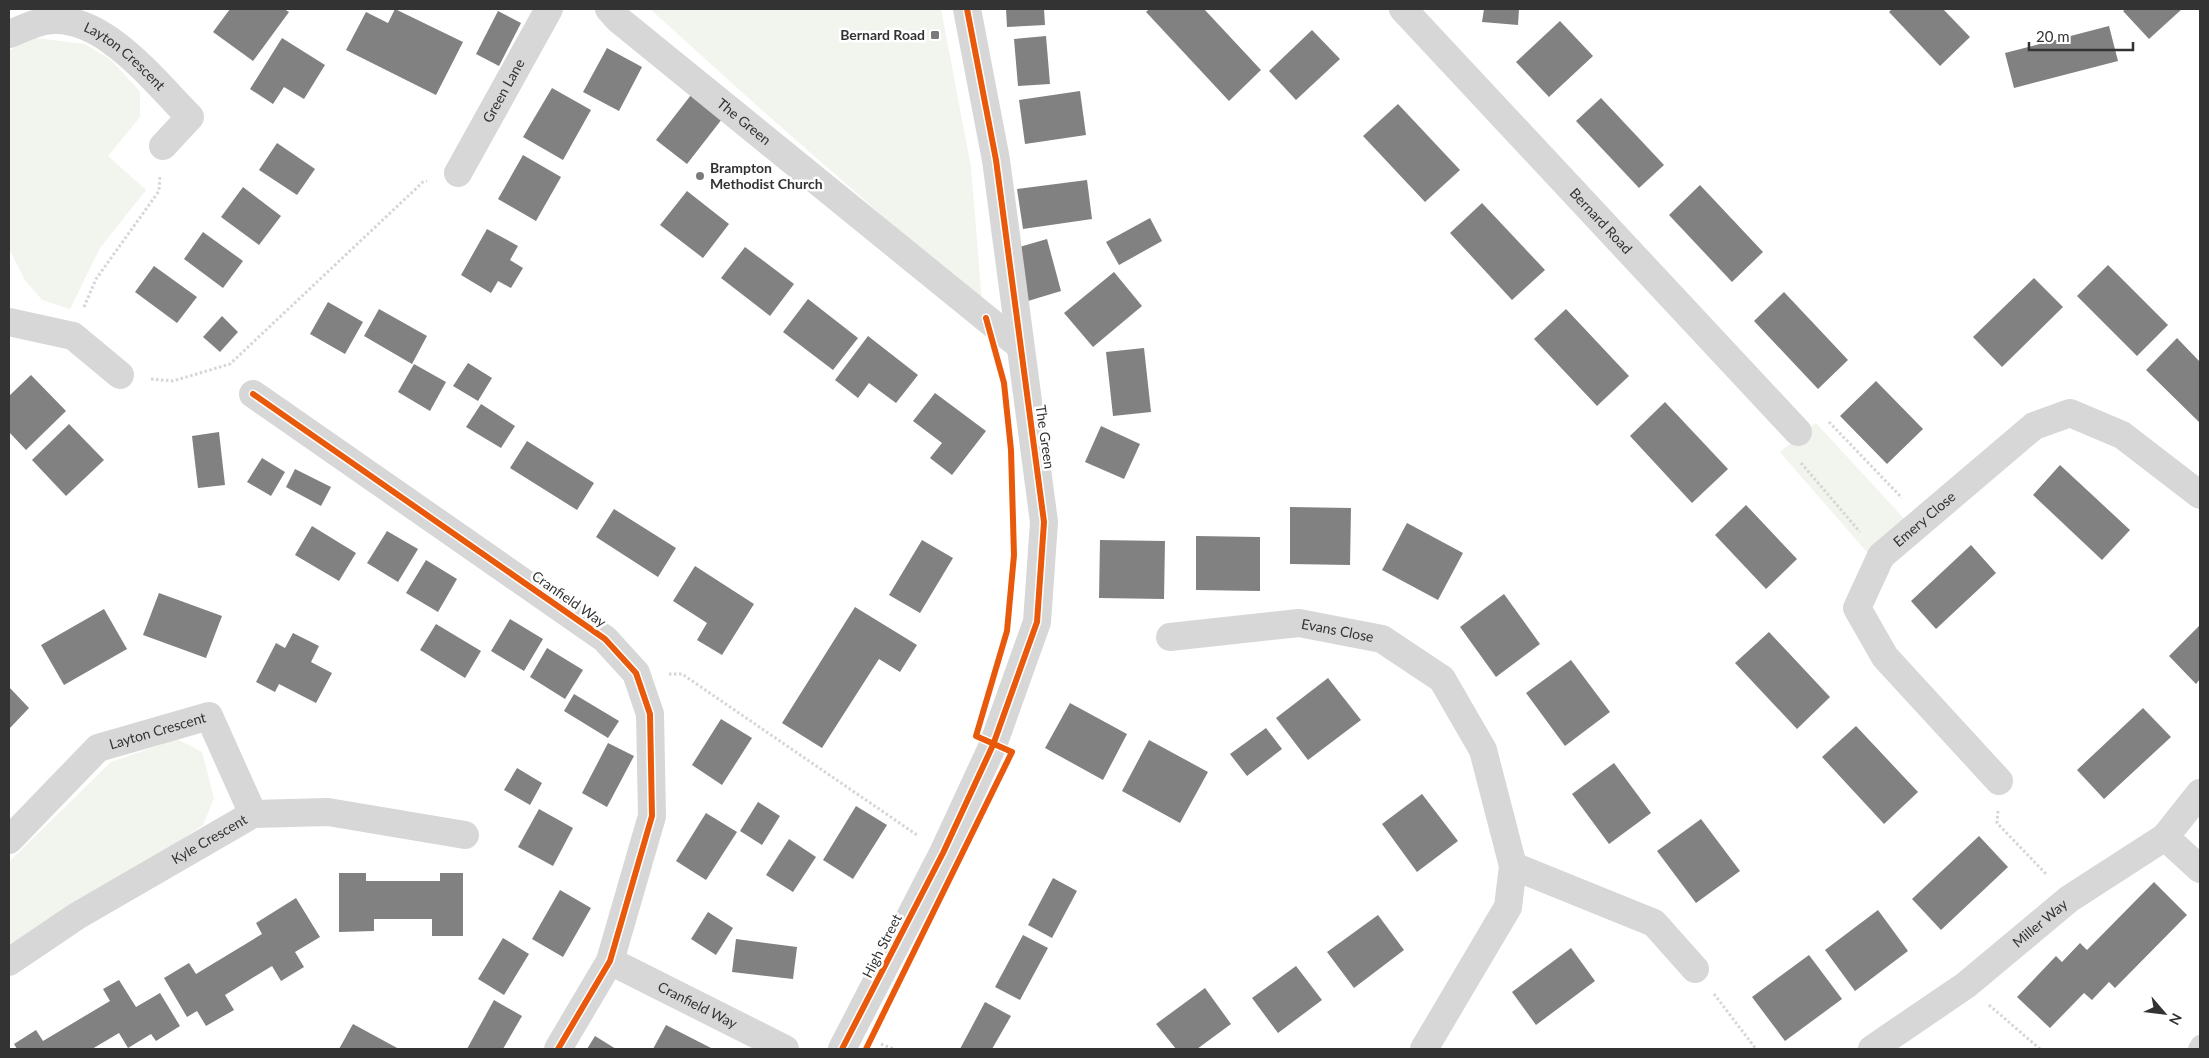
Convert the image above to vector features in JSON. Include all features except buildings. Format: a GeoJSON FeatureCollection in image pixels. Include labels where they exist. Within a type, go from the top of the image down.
{"type":"FeatureCollection","features":[{"type":"Feature","properties":{"kind":"street","name":"Green Lane"},"geometry":{"type":"LineString","coordinates":[[458,174],[549,9]]}},
{"type":"Feature","properties":{"kind":"street","name":"The Green"},"geometry":{"type":"LineString","coordinates":[[609,9],[619,20],[1020,346]]}},
{"type":"Feature","properties":{"kind":"street","name":"The Green"},"geometry":{"type":"LineString","coordinates":[[943,854],[993,744],[1037,622],[1044,522],[996,160],[967,9]]}},
{"type":"Feature","properties":{"kind":"street","name":"Bernard Road"},"geometry":{"type":"LineString","coordinates":[[1403,9],[1798,432]]}},
{"type":"Feature","properties":{"kind":"street","name":"Layton Crescent"},"geometry":{"type":"LineString","coordinates":[[9,34],[45,21],[81,23],[118,46],[190,116],[163,146]]}},
{"type":"Feature","properties":{"kind":"street"},"geometry":{"type":"LineString","coordinates":[[9,322],[73,336],[120,375]]}},
{"type":"Feature","properties":{"kind":"street","name":"Cranfield Way"},"geometry":{"type":"LineString","coordinates":[[253,394],[605,639],[636,673],[650,714],[652,816],[610,961],[558,1049]]}},
{"type":"Feature","properties":{"kind":"street","name":"Emery Close"},"geometry":{"type":"LineString","coordinates":[[1999,781],[1885,657],[1857,608],[1881,556],[2034,426],[2070,413],[2122,435],[2200,495]]}},
{"type":"Feature","properties":{"kind":"street","name":"Evans Close"},"geometry":{"type":"LineString","coordinates":[[1170,636],[1299,623],[1382,639],[1442,679],[1483,750],[1513,866],[1508,907],[1424,1049]]}},
{"type":"Feature","properties":{"kind":"street","name":"Layton Crescent"},"geometry":{"type":"LineString","coordinates":[[9,840],[98,748],[209,716],[253,814]]}},
{"type":"Feature","properties":{"kind":"street","name":"Miller Way"},"geometry":{"type":"LineString","coordinates":[[1872,1049],[1966,985],[2070,899],[2165,837],[2200,793]]}},
{"type":"Feature","properties":{"kind":"street","name":"Kyle Crescent"},"geometry":{"type":"LineString","coordinates":[[9,962],[77,916],[253,814],[328,812],[465,835]]}},
{"type":"Feature","properties":{"kind":"street"},"geometry":{"type":"LineString","coordinates":[[2165,837],[2200,869]]}},
{"type":"Feature","properties":{"kind":"street","name":"High Street"},"geometry":{"type":"LineString","coordinates":[[842,1049],[943,854]]}},
{"type":"Feature","properties":{"kind":"street"},"geometry":{"type":"LineString","coordinates":[[1513,866],[1654,924],[1695,969]]}},
{"type":"Feature","properties":{"kind":"street","name":"Cranfield Way"},"geometry":{"type":"LineString","coordinates":[[610,961],[785,1049]]}},
{"type":"Feature","properties":{"kind":"lane"},"geometry":{"type":"LineString","coordinates":[[2197,1049],[2200,1044]]}},
{"type":"Feature","properties":{"kind":"path"},"geometry":{"type":"LineString","coordinates":[[73,336],[96,278],[159,191],[163,146]]}},
{"type":"Feature","properties":{"kind":"path"},"geometry":{"type":"LineString","coordinates":[[120,375],[173,381],[230,364],[423,182],[458,174]]}},
{"type":"Feature","properties":{"kind":"path"},"geometry":{"type":"LineString","coordinates":[[1881,556],[1784,444],[1798,432],[1821,414],[1924,520]]}},
{"type":"Feature","properties":{"kind":"path"},"geometry":{"type":"LineString","coordinates":[[636,673],[682,674],[943,854]]}},
{"type":"Feature","properties":{"kind":"path"},"geometry":{"type":"LineString","coordinates":[[1999,781],[1997,823],[2070,899]]}},
{"type":"Feature","properties":{"kind":"path"},"geometry":{"type":"LineString","coordinates":[[1695,969],[1756,1049]]}},
{"type":"Feature","properties":{"kind":"path"},"geometry":{"type":"LineString","coordinates":[[1966,985],[2040,1049]]}},
{"type":"Feature","properties":{"kind":"shaded area"},"geometry":{"type":"Polygon","coordinates":[[[650,9],[941,9],[971,167],[982,303],[755,104],[650,9]]]}},
{"type":"Feature","properties":{"kind":"shaded area"},"geometry":{"type":"Polygon","coordinates":[[[28,37],[85,44],[111,60],[140,92],[140,117],[108,156],[146,190],[100,248],[70,309],[42,300],[25,280],[9,249],[9,51],[28,37]]]}},
{"type":"Feature","properties":{"kind":"shaded area"},"geometry":{"type":"Polygon","coordinates":[[[1816,423],[1909,524],[1872,558],[1780,452],[1816,423]]]}},
{"type":"Feature","properties":{"kind":"shaded area"},"geometry":{"type":"Polygon","coordinates":[[[177,739],[202,752],[214,798],[203,825],[9,955],[9,862],[111,762],[177,739]]]}},
{"type":"Feature","properties":{"kind":"cycle path"},"geometry":{"type":"LineString","coordinates":[[842,1049],[943,853],[993,745],[1037,622],[1044,522],[996,160],[967,9]]}},
{"type":"Feature","properties":{"kind":"cycle path"},"geometry":{"type":"LineString","coordinates":[[866,1049],[1012,752],[976,736],[1007,631],[1014,555],[1011,450],[1004,383],[986,318]]}},
{"type":"Feature","properties":{"kind":"cycle path"},"geometry":{"type":"LineString","coordinates":[[253,394],[605,639],[636,673],[650,714],[652,816],[610,961],[558,1049]]}},
{"type":"Feature","properties":{"kind":"place","name":"Bernard Road"},"geometry":{"type":"Point","coordinates":[935,35]}},
{"type":"Feature","properties":{"kind":"place","name":"Brampton Methodist Church"},"geometry":{"type":"Point","coordinates":[700,176]}}]}
